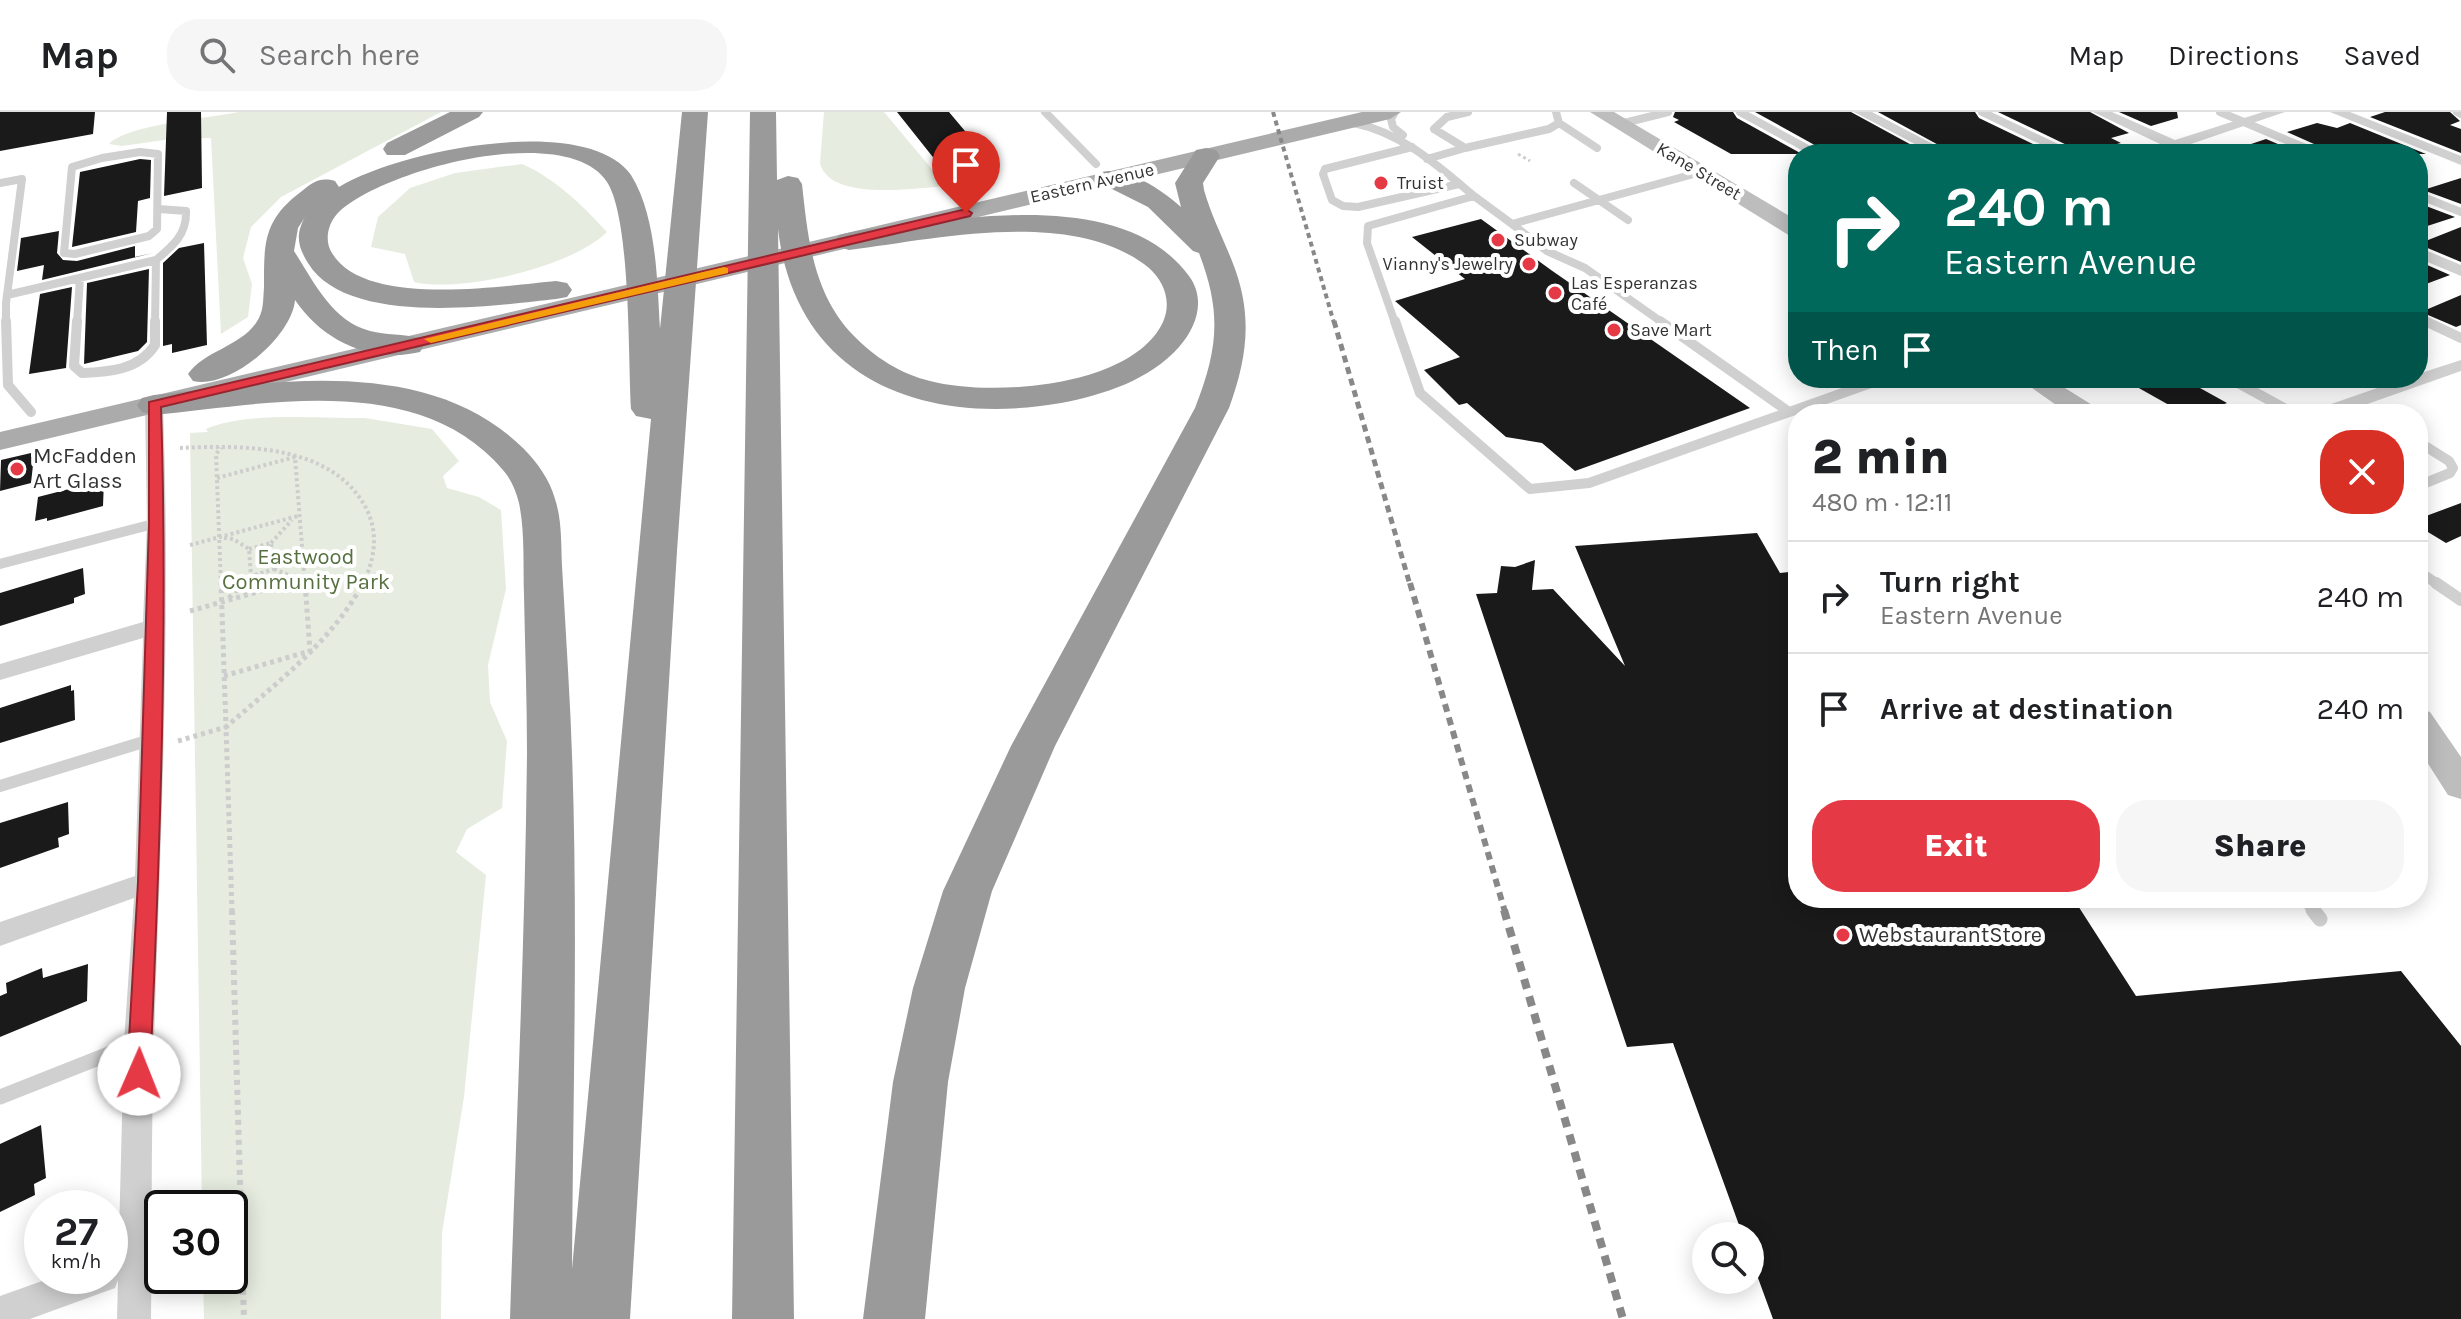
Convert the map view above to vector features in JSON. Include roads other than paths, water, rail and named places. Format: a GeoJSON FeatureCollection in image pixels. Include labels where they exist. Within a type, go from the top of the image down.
{"type":"FeatureCollection","features":[{"type":"Feature","properties":{"kind":"highway"},"geometry":{"type":"LineString","coordinates":[[205,374],[247,348],[267,330],[278,314],[278,235],[287,220],[326,186],[470,112]]}},
{"type":"Feature","properties":{"kind":"highway"},"geometry":{"type":"LineString","coordinates":[[599,1319],[657,551],[695,112]]}},
{"type":"Feature","properties":{"kind":"highway"},"geometry":{"type":"LineString","coordinates":[[763,112],[763,1319]]}},
{"type":"Feature","properties":{"kind":"highway"},"geometry":{"type":"LineString","coordinates":[[781,112],[796,263],[804,287],[840,341],[893,380],[937,393],[986,399],[1075,390],[1112,378],[1144,360],[1167,340],[1181,318],[1183,296],[1176,279],[1163,263],[1144,248],[1090,230],[1025,224],[848,231]]}},
{"type":"Feature","properties":{"kind":"highway"},"geometry":{"type":"LineString","coordinates":[[556,300],[459,299],[386,294],[330,272],[317,259],[312,244],[313,230],[333,203],[357,186],[387,171],[453,153],[490,147],[547,146],[573,150],[607,165],[618,176],[624,189],[637,251],[657,551]]}},
{"type":"Feature","properties":{"kind":"highway"},"geometry":{"type":"LineString","coordinates":[[894,1319],[911,1138],[930,1025],[952,939],[990,835],[1060,692],[1212,408],[1227,373],[1234,343],[1234,316],[1216,258],[1191,197],[1189,183],[1206,156]]}},
{"type":"Feature","properties":{"kind":"highway"},"geometry":{"type":"LineString","coordinates":[[1104,171],[1158,201],[1216,258]]}},
{"type":"Feature","properties":{"kind":"highway"},"geometry":{"type":"LineString","coordinates":[[278,250],[335,330],[374,344],[408,345]]}},
{"type":"Feature","properties":{"kind":"highway"},"geometry":{"type":"LineString","coordinates":[[154,405],[309,391],[359,393],[403,400],[443,411],[477,429],[503,448],[522,469],[536,494],[541,524],[549,716],[550,868],[541,1319]]}},
{"type":"Feature","properties":{"kind":"main road","name":"Eastern Avenue"},"geometry":{"type":"LineString","coordinates":[[0,419],[354,339],[556,300],[1104,171],[1320,112]]}},
{"type":"Feature","properties":{"kind":"main road","name":"Eastern Avenue"},"geometry":{"type":"LineString","coordinates":[[1104,171],[1206,156],[1392,112]]}},
{"type":"Feature","properties":{"kind":"main road","name":"Kane Street"},"geometry":{"type":"LineString","coordinates":[[1600,112],[1788,225]]}},
{"type":"Feature","properties":{"kind":"main road","name":"Eastern Avenue"},"geometry":{"type":"LineString","coordinates":[[0,441],[408,345],[556,300]]}},
{"type":"Feature","properties":{"kind":"main road"},"geometry":{"type":"LineString","coordinates":[[2047,388],[2071,404]]}},
{"type":"Feature","properties":{"kind":"main road"},"geometry":{"type":"LineString","coordinates":[[2073,388],[2097,404]]}},
{"type":"Feature","properties":{"kind":"main road"},"geometry":{"type":"LineString","coordinates":[[2428,736],[2461,785]]}},
{"type":"Feature","properties":{"kind":"street"},"geometry":{"type":"LineString","coordinates":[[1861,112],[1925,144]]}},
{"type":"Feature","properties":{"kind":"street"},"geometry":{"type":"LineString","coordinates":[[2100,112],[2172,144]]}},
{"type":"Feature","properties":{"kind":"street"},"geometry":{"type":"LineString","coordinates":[[2177,144],[2278,112]]}},
{"type":"Feature","properties":{"kind":"street"},"geometry":{"type":"LineString","coordinates":[[2337,112],[2418,144]]}},
{"type":"Feature","properties":{"kind":"street"},"geometry":{"type":"LineString","coordinates":[[2428,148],[2461,161]]}},
{"type":"Feature","properties":{"kind":"street"},"geometry":{"type":"LineString","coordinates":[[2428,256],[2461,271]]}},
{"type":"Feature","properties":{"kind":"street"},"geometry":{"type":"LineString","coordinates":[[2428,373],[2461,365]]}},
{"type":"Feature","properties":{"kind":"street"},"geometry":{"type":"LineString","coordinates":[[2344,404],[2382,388]]}},
{"type":"Feature","properties":{"kind":"street"},"geometry":{"type":"LineString","coordinates":[[128,1198],[148,882],[157,523],[154,405]]}},
{"type":"Feature","properties":{"kind":"street"},"geometry":{"type":"LineString","coordinates":[[0,672],[154,627]]}},
{"type":"Feature","properties":{"kind":"street"},"geometry":{"type":"LineString","coordinates":[[0,934],[148,882]]}},
{"type":"Feature","properties":{"kind":"street"},"geometry":{"type":"LineString","coordinates":[[128,1292],[134,1319]]}},
{"type":"Feature","properties":{"kind":"street"},"geometry":{"type":"LineString","coordinates":[[0,1313],[53,1294]]}},
{"type":"Feature","properties":{"kind":"lane"},"geometry":{"type":"LineString","coordinates":[[1045,112],[1104,171]]}},
{"type":"Feature","properties":{"kind":"lane"},"geometry":{"type":"LineString","coordinates":[[1392,112],[1393,127],[1412,147]]}},
{"type":"Feature","properties":{"kind":"lane"},"geometry":{"type":"LineString","coordinates":[[1465,148],[1434,129],[1447,117],[1468,112]]}},
{"type":"Feature","properties":{"kind":"lane"},"geometry":{"type":"LineString","coordinates":[[1556,112],[1559,123],[1597,148]]}},
{"type":"Feature","properties":{"kind":"lane"},"geometry":{"type":"LineString","coordinates":[[1620,124],[1668,112]]}},
{"type":"Feature","properties":{"kind":"lane"},"geometry":{"type":"LineString","coordinates":[[1740,112],[1799,144]]}},
{"type":"Feature","properties":{"kind":"lane"},"geometry":{"type":"LineString","coordinates":[[1982,112],[2049,144]]}},
{"type":"Feature","properties":{"kind":"lane"},"geometry":{"type":"LineString","coordinates":[[2220,112],[2296,144]]}},
{"type":"Feature","properties":{"kind":"lane"},"geometry":{"type":"LineString","coordinates":[[1347,122],[1382,129],[1412,147],[1547,251],[1572,260],[1598,277],[1788,411]]}},
{"type":"Feature","properties":{"kind":"lane"},"geometry":{"type":"LineString","coordinates":[[1427,159],[1549,129],[1559,123]]}},
{"type":"Feature","properties":{"kind":"lane"},"geometry":{"type":"LineString","coordinates":[[1412,147],[1335,165],[1323,174],[1332,200],[1343,206],[1381,204],[1459,184]]}},
{"type":"Feature","properties":{"kind":"lane"},"geometry":{"type":"LineString","coordinates":[[144,152],[158,154],[159,209],[157,229],[149,236],[75,254],[62,250],[72,167],[84,162],[144,152]]}},
{"type":"Feature","properties":{"kind":"lane"},"geometry":{"type":"LineString","coordinates":[[1512,224],[1701,172]]}},
{"type":"Feature","properties":{"kind":"lane"},"geometry":{"type":"LineString","coordinates":[[0,183],[22,179],[7,295],[4,380],[31,412]]}},
{"type":"Feature","properties":{"kind":"lane"},"geometry":{"type":"LineString","coordinates":[[1574,183],[1628,220]]}},
{"type":"Feature","properties":{"kind":"lane"},"geometry":{"type":"LineString","coordinates":[[1474,196],[1368,226],[1367,243],[1420,393],[1530,489],[1589,483],[1788,412]]}},
{"type":"Feature","properties":{"kind":"lane"},"geometry":{"type":"LineString","coordinates":[[2428,199],[2461,212]]}},
{"type":"Feature","properties":{"kind":"lane"},"geometry":{"type":"LineString","coordinates":[[7,295],[156,260],[179,241],[188,226],[186,211],[159,209]]}},
{"type":"Feature","properties":{"kind":"lane"},"geometry":{"type":"LineString","coordinates":[[80,278],[74,366],[82,373],[135,364],[151,354],[155,345],[156,260]]}},
{"type":"Feature","properties":{"kind":"lane"},"geometry":{"type":"LineString","coordinates":[[2428,323],[2461,338]]}},
{"type":"Feature","properties":{"kind":"lane"},"geometry":{"type":"LineString","coordinates":[[1811,404],[1854,388]]}},
{"type":"Feature","properties":{"kind":"lane"},"geometry":{"type":"LineString","coordinates":[[2247,388],[2277,404]]}},
{"type":"Feature","properties":{"kind":"lane"},"geometry":{"type":"LineString","coordinates":[[2428,448],[2449,461],[2453,468],[2450,473],[2428,482]]}},
{"type":"Feature","properties":{"kind":"lane"},"geometry":{"type":"LineString","coordinates":[[0,564],[157,523]]}},
{"type":"Feature","properties":{"kind":"lane"},"geometry":{"type":"LineString","coordinates":[[2428,578],[2461,600]]}},
{"type":"Feature","properties":{"kind":"lane"},"geometry":{"type":"LineString","coordinates":[[0,786],[150,740]]}},
{"type":"Feature","properties":{"kind":"lane"},"geometry":{"type":"LineString","coordinates":[[2312,908],[2320,919]]}},
{"type":"Feature","properties":{"kind":"lane"},"geometry":{"type":"LineString","coordinates":[[0,1097],[139,1042]]}},
{"type":"Feature","properties":{"kind":"railway"},"geometry":{"type":"LineString","coordinates":[[1273,112],[1334,323]]}},
{"type":"Feature","properties":{"kind":"railway"},"geometry":{"type":"LineString","coordinates":[[1334,321],[1410,585]]}},
{"type":"Feature","properties":{"kind":"railway"},"geometry":{"type":"LineString","coordinates":[[1410,583],[1505,912]]}},
{"type":"Feature","properties":{"kind":"railway"},"geometry":{"type":"LineString","coordinates":[[1504,910],[1623,1319]]}},
{"type":"Feature","properties":{"kind":"place","name":"Truist"},"geometry":{"type":"Point","coordinates":[1381,183]}},
{"type":"Feature","properties":{"kind":"place","name":"Subway"},"geometry":{"type":"Point","coordinates":[1498,240]}},
{"type":"Feature","properties":{"kind":"place","name":"Vianny's Jewelry"},"geometry":{"type":"Point","coordinates":[1529,264]}},
{"type":"Feature","properties":{"kind":"place","name":"Las Esperanzas Café"},"geometry":{"type":"Point","coordinates":[1555,293]}},
{"type":"Feature","properties":{"kind":"place","name":"Save Mart"},"geometry":{"type":"Point","coordinates":[1614,330]}},
{"type":"Feature","properties":{"kind":"place","name":"McFadden Art Glass"},"geometry":{"type":"Point","coordinates":[17,469]}},
{"type":"Feature","properties":{"kind":"place","name":"WebstaurantStore"},"geometry":{"type":"Point","coordinates":[1843,935]}},
{"type":"Feature","properties":{"kind":"park label","name":"Eastwood Community Park"},"geometry":{"type":"Point","coordinates":[306,570]}}]}
